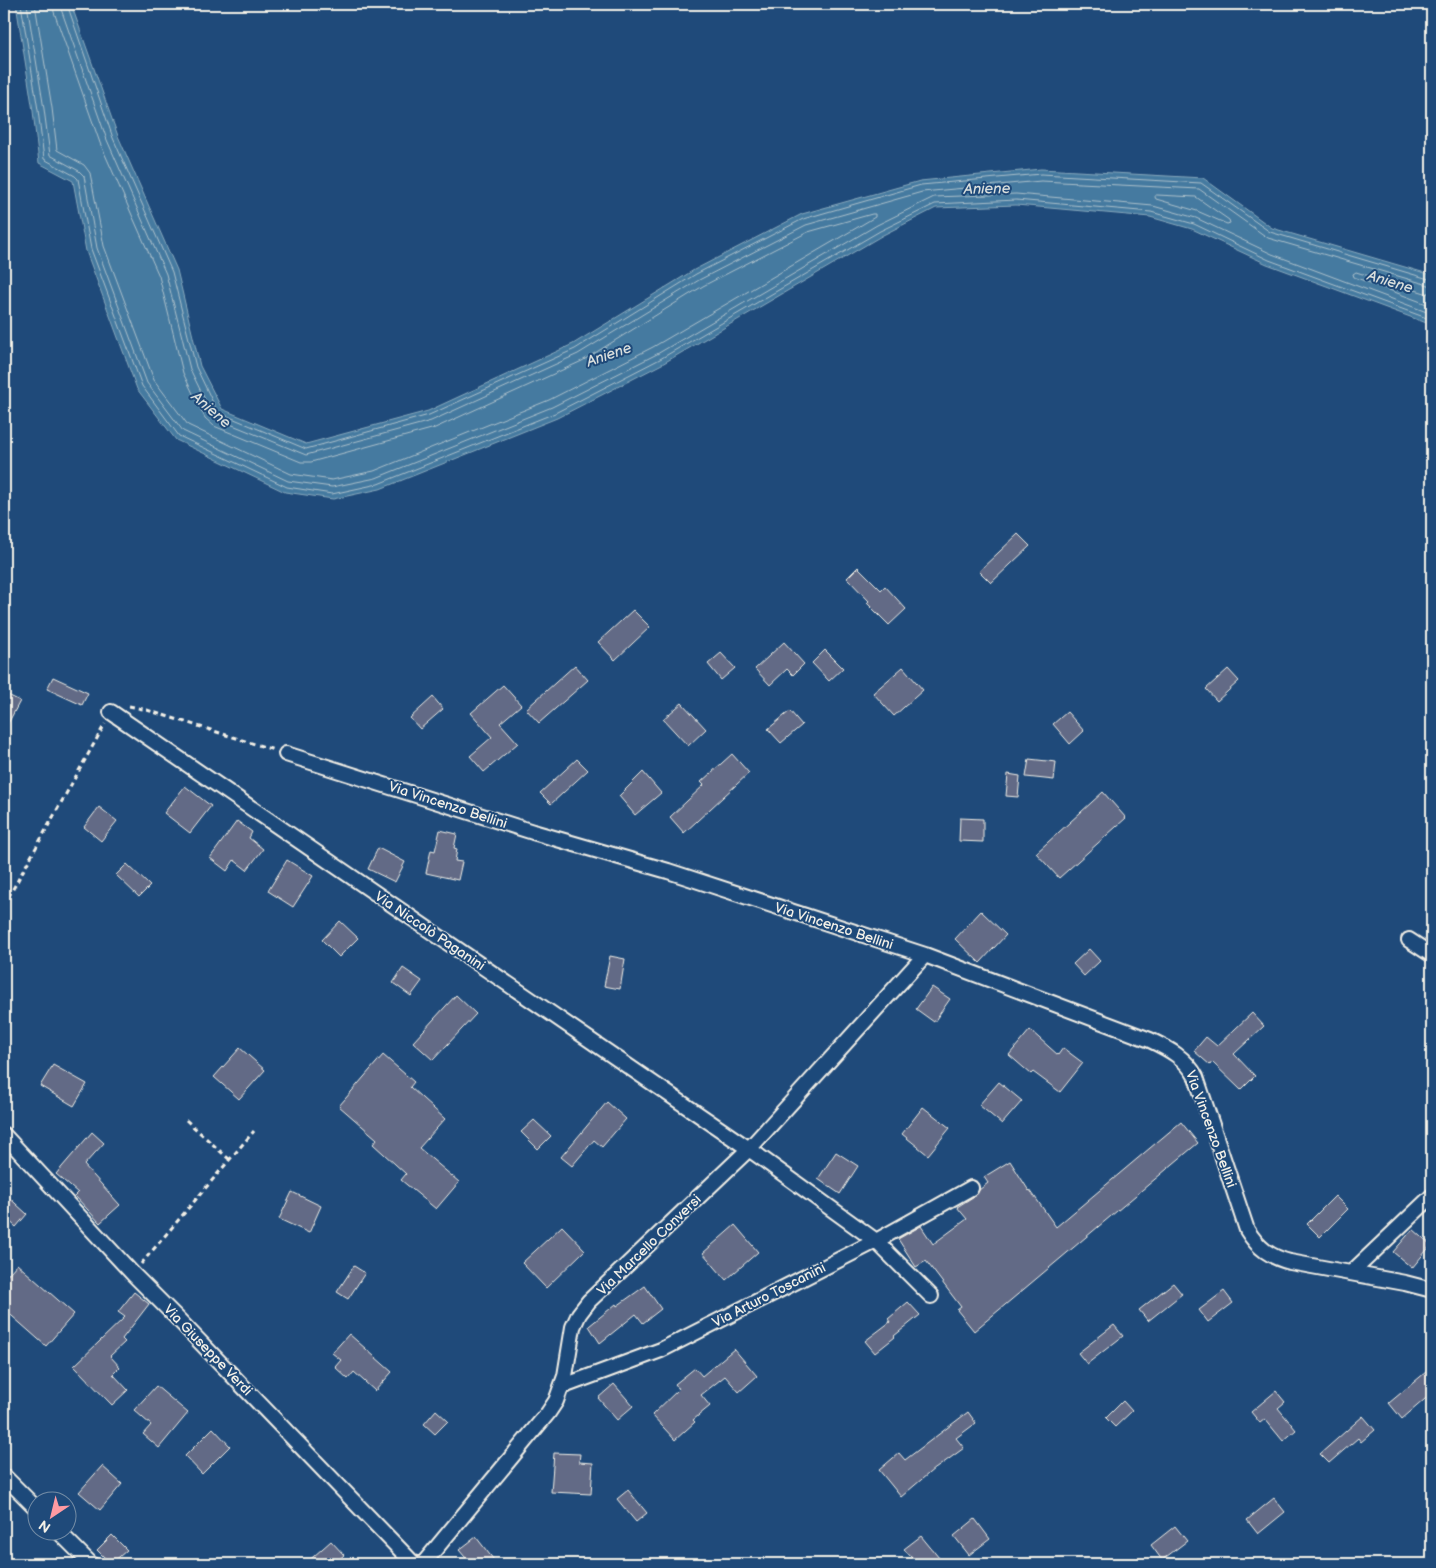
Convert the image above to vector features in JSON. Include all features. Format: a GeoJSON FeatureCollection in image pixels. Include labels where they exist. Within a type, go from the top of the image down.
{"type":"FeatureCollection","features":[{"type":"Feature","properties":{"kind":"street","name":"Via Niccolò Paganini"},"geometry":{"type":"LineString","coordinates":[[111,712],[749,1150],[876,1241],[931,1296]]}},
{"type":"Feature","properties":{"kind":"street","name":"Via Vincenzo Bellini"},"geometry":{"type":"LineString","coordinates":[[286,754],[534,832],[668,871],[925,955],[1150,1040],[1179,1056],[1192,1069],[1247,1230],[1254,1242],[1265,1252],[1281,1260],[1405,1283],[1432,1290]]}},
{"type":"Feature","properties":{"kind":"street"},"geometry":{"type":"LineString","coordinates":[[1409,940],[1432,955]]}},
{"type":"Feature","properties":{"kind":"street","name":"Via Marcello Conversi"},"geometry":{"type":"LineString","coordinates":[[423,1564],[556,1401],[565,1376],[571,1334],[579,1314],[589,1301],[749,1150],[925,955]]}},
{"type":"Feature","properties":{"kind":"street","name":"Via Giuseppe Verdi"},"geometry":{"type":"LineString","coordinates":[[4,1135],[133,1274],[414,1564]]}},
{"type":"Feature","properties":{"kind":"street","name":"Via Arturo Toscanini"},"geometry":{"type":"LineString","coordinates":[[562,1387],[661,1350],[876,1241],[971,1188]]}},
{"type":"Feature","properties":{"kind":"street"},"geometry":{"type":"LineString","coordinates":[[1351,1273],[1432,1196]]}},
{"type":"Feature","properties":{"kind":"street"},"geometry":{"type":"LineString","coordinates":[[4,1476],[28,1500]]}},
{"type":"Feature","properties":{"kind":"street"},"geometry":{"type":"LineString","coordinates":[[67,1540],[90,1564]]}},
{"type":"Feature","properties":{"kind":"path"},"geometry":{"type":"LineString","coordinates":[[4,904],[111,712],[120,706],[140,708],[286,754]]}},
{"type":"Feature","properties":{"kind":"path"},"geometry":{"type":"LineString","coordinates":[[186,1120],[230,1160]]}},
{"type":"Feature","properties":{"kind":"path"},"geometry":{"type":"LineString","coordinates":[[133,1274],[254,1132]]}},
{"type":"Feature","properties":{"kind":"water","name":"Aniene"},"geometry":{"type":"Polygon","coordinates":[[[16,4],[71,4],[118,136],[177,270],[200,366],[222,409],[306,444],[428,411],[573,344],[694,270],[802,214],[920,181],[1041,169],[1203,178],[1272,228],[1432,275],[1432,325],[1267,264],[1192,229],[1150,217],[1016,205],[936,208],[883,235],[662,364],[557,418],[380,489],[333,499],[285,492],[176,440],[137,389],[86,251],[73,181],[39,163],[33,111],[16,4]]]}},
{"type":"Feature","properties":{"kind":"building"},"geometry":{"type":"Polygon","coordinates":[[[1018,534],[1030,546],[991,583],[979,571],[1018,534]]]}},
{"type":"Feature","properties":{"kind":"building"},"geometry":{"type":"Polygon","coordinates":[[[858,567],[881,590],[885,586],[906,609],[889,625],[867,603],[869,601],[847,578],[858,567]]]}},
{"type":"Feature","properties":{"kind":"building"},"geometry":{"type":"Polygon","coordinates":[[[633,610],[650,627],[615,660],[598,642],[633,610]]]}},
{"type":"Feature","properties":{"kind":"building"},"geometry":{"type":"Polygon","coordinates":[[[784,642],[804,664],[793,675],[787,669],[770,685],[755,669],[784,642]]]}},
{"type":"Feature","properties":{"kind":"building"},"geometry":{"type":"Polygon","coordinates":[[[825,650],[843,668],[829,681],[812,663],[825,650]]]}},
{"type":"Feature","properties":{"kind":"building"},"geometry":{"type":"Polygon","coordinates":[[[721,653],[735,668],[721,680],[708,664],[721,653]]]}},
{"type":"Feature","properties":{"kind":"building"},"geometry":{"type":"Polygon","coordinates":[[[575,665],[588,680],[539,723],[526,709],[575,665]]]}},
{"type":"Feature","properties":{"kind":"building"},"geometry":{"type":"Polygon","coordinates":[[[903,667],[923,690],[894,716],[873,693],[903,667]]]}},
{"type":"Feature","properties":{"kind":"building"},"geometry":{"type":"Polygon","coordinates":[[[1228,669],[1239,681],[1217,701],[1206,689],[1228,669]]]}},
{"type":"Feature","properties":{"kind":"building"},"geometry":{"type":"Polygon","coordinates":[[[53,677],[88,693],[82,705],[47,689],[53,677]]]}},
{"type":"Feature","properties":{"kind":"building"},"geometry":{"type":"Polygon","coordinates":[[[503,685],[521,705],[500,723],[518,743],[484,772],[470,756],[492,737],[471,713],[503,685]]]}},
{"type":"Feature","properties":{"kind":"building"},"geometry":{"type":"Polygon","coordinates":[[[4,693],[20,701],[4,731],[4,693]]]}},
{"type":"Feature","properties":{"kind":"building"},"geometry":{"type":"Polygon","coordinates":[[[433,697],[443,709],[420,729],[410,718],[433,697]]]}},
{"type":"Feature","properties":{"kind":"building"},"geometry":{"type":"Polygon","coordinates":[[[682,703],[706,729],[688,746],[663,719],[682,703]]]}},
{"type":"Feature","properties":{"kind":"building"},"geometry":{"type":"Polygon","coordinates":[[[790,711],[802,725],[781,743],[768,729],[790,711]]]}},
{"type":"Feature","properties":{"kind":"building"},"geometry":{"type":"Polygon","coordinates":[[[1067,712],[1084,731],[1070,744],[1053,724],[1067,712]]]}},
{"type":"Feature","properties":{"kind":"building"},"geometry":{"type":"Polygon","coordinates":[[[732,754],[749,773],[684,833],[670,817],[704,785],[701,782],[732,754]]]}},
{"type":"Feature","properties":{"kind":"building"},"geometry":{"type":"Polygon","coordinates":[[[577,759],[588,770],[551,804],[540,793],[577,759]]]}},
{"type":"Feature","properties":{"kind":"building"},"geometry":{"type":"Polygon","coordinates":[[[1029,759],[1056,762],[1054,780],[1026,777],[1029,759]]]}},
{"type":"Feature","properties":{"kind":"building"},"geometry":{"type":"Polygon","coordinates":[[[643,772],[661,793],[635,815],[619,796],[643,772]]]}},
{"type":"Feature","properties":{"kind":"building"},"geometry":{"type":"Polygon","coordinates":[[[1008,774],[1020,776],[1018,797],[1006,796],[1008,774]]]}},
{"type":"Feature","properties":{"kind":"building"},"geometry":{"type":"Polygon","coordinates":[[[185,786],[211,806],[190,833],[164,813],[185,786]]]}},
{"type":"Feature","properties":{"kind":"building"},"geometry":{"type":"Polygon","coordinates":[[[1103,792],[1126,818],[1059,878],[1036,853],[1103,792]]]}},
{"type":"Feature","properties":{"kind":"building"},"geometry":{"type":"Polygon","coordinates":[[[99,807],[117,821],[101,841],[84,827],[99,807]]]}},
{"type":"Feature","properties":{"kind":"building"},"geometry":{"type":"Polygon","coordinates":[[[960,818],[983,819],[983,842],[959,841],[960,818]]]}},
{"type":"Feature","properties":{"kind":"building"},"geometry":{"type":"Polygon","coordinates":[[[237,821],[252,832],[249,838],[263,849],[247,870],[234,860],[227,871],[210,858],[237,821]]]}},
{"type":"Feature","properties":{"kind":"building"},"geometry":{"type":"Polygon","coordinates":[[[440,830],[457,834],[454,848],[457,849],[455,861],[462,862],[458,880],[426,873],[431,850],[435,851],[440,830]]]}},
{"type":"Feature","properties":{"kind":"building"},"geometry":{"type":"Polygon","coordinates":[[[378,848],[405,862],[395,882],[368,869],[378,848]]]}},
{"type":"Feature","properties":{"kind":"building"},"geometry":{"type":"Polygon","coordinates":[[[287,860],[313,876],[293,907],[268,891],[287,860]]]}},
{"type":"Feature","properties":{"kind":"building"},"geometry":{"type":"Polygon","coordinates":[[[127,864],[150,886],[139,897],[116,875],[127,864]]]}},
{"type":"Feature","properties":{"kind":"building"},"geometry":{"type":"Polygon","coordinates":[[[981,911],[1006,935],[980,963],[955,939],[981,911]]]}},
{"type":"Feature","properties":{"kind":"building"},"geometry":{"type":"Polygon","coordinates":[[[340,921],[358,938],[339,957],[322,940],[340,921]]]}},
{"type":"Feature","properties":{"kind":"building"},"geometry":{"type":"Polygon","coordinates":[[[1089,949],[1100,961],[1084,976],[1073,964],[1089,949]]]}},
{"type":"Feature","properties":{"kind":"building"},"geometry":{"type":"Polygon","coordinates":[[[610,956],[625,959],[620,989],[604,986],[610,956]]]}},
{"type":"Feature","properties":{"kind":"building"},"geometry":{"type":"Polygon","coordinates":[[[403,968],[422,981],[411,996],[393,983],[403,968]]]}},
{"type":"Feature","properties":{"kind":"building"},"geometry":{"type":"Polygon","coordinates":[[[932,987],[950,999],[934,1022],[916,1009],[932,987]]]}},
{"type":"Feature","properties":{"kind":"building"},"geometry":{"type":"Polygon","coordinates":[[[456,995],[476,1014],[433,1060],[413,1042],[456,995]]]}},
{"type":"Feature","properties":{"kind":"building"},"geometry":{"type":"Polygon","coordinates":[[[1252,1013],[1264,1026],[1234,1054],[1255,1076],[1241,1090],[1212,1062],[1210,1065],[1194,1051],[1206,1037],[1217,1046],[1252,1013]]]}},
{"type":"Feature","properties":{"kind":"building"},"geometry":{"type":"Polygon","coordinates":[[[1030,1030],[1058,1055],[1063,1048],[1083,1063],[1060,1092],[1033,1072],[1031,1074],[1009,1055],[1030,1030]]]}},
{"type":"Feature","properties":{"kind":"building"},"geometry":{"type":"Polygon","coordinates":[[[240,1048],[265,1070],[239,1099],[214,1077],[240,1048]]]}},
{"type":"Feature","properties":{"kind":"building"},"geometry":{"type":"Polygon","coordinates":[[[383,1055],[414,1082],[410,1087],[445,1119],[419,1148],[459,1182],[436,1209],[401,1180],[406,1174],[373,1144],[377,1139],[339,1106],[383,1055]]]}},
{"type":"Feature","properties":{"kind":"building"},"geometry":{"type":"Polygon","coordinates":[[[53,1065],[87,1084],[74,1106],[40,1086],[53,1065]]]}},
{"type":"Feature","properties":{"kind":"building"},"geometry":{"type":"Polygon","coordinates":[[[999,1082],[1022,1101],[1002,1124],[979,1105],[999,1082]]]}},
{"type":"Feature","properties":{"kind":"building"},"geometry":{"type":"Polygon","coordinates":[[[607,1102],[626,1119],[602,1147],[594,1140],[572,1166],[561,1157],[607,1102]]]}},
{"type":"Feature","properties":{"kind":"building"},"geometry":{"type":"Polygon","coordinates":[[[923,1107],[950,1128],[928,1155],[902,1134],[923,1107]]]}},
{"type":"Feature","properties":{"kind":"building"},"geometry":{"type":"Polygon","coordinates":[[[534,1120],[551,1136],[538,1149],[521,1132],[534,1120]]]}},
{"type":"Feature","properties":{"kind":"building"},"geometry":{"type":"Polygon","coordinates":[[[1181,1122],[1198,1143],[974,1331],[957,1310],[961,1307],[926,1261],[916,1267],[898,1239],[921,1226],[933,1244],[967,1219],[957,1207],[976,1195],[988,1183],[984,1177],[1010,1161],[1029,1191],[1056,1227],[1181,1122]]]}},
{"type":"Feature","properties":{"kind":"building"},"geometry":{"type":"Polygon","coordinates":[[[92,1132],[104,1143],[84,1165],[120,1205],[100,1223],[75,1196],[78,1193],[56,1174],[92,1132]]]}},
{"type":"Feature","properties":{"kind":"building"},"geometry":{"type":"Polygon","coordinates":[[[836,1152],[858,1166],[840,1194],[818,1179],[836,1152]]]}},
{"type":"Feature","properties":{"kind":"building"},"geometry":{"type":"Polygon","coordinates":[[[292,1192],[321,1206],[309,1233],[279,1219],[292,1192]]]}},
{"type":"Feature","properties":{"kind":"building"},"geometry":{"type":"Polygon","coordinates":[[[4,1193],[27,1214],[16,1227],[4,1216],[4,1193]]]}},
{"type":"Feature","properties":{"kind":"building"},"geometry":{"type":"Polygon","coordinates":[[[1335,1196],[1348,1209],[1320,1237],[1307,1224],[1335,1196]]]}},
{"type":"Feature","properties":{"kind":"building"},"geometry":{"type":"Polygon","coordinates":[[[735,1225],[758,1252],[726,1280],[703,1253],[735,1225]]]}},
{"type":"Feature","properties":{"kind":"building"},"geometry":{"type":"Polygon","coordinates":[[[562,1226],[585,1250],[546,1288],[522,1263],[562,1226]]]}},
{"type":"Feature","properties":{"kind":"building"},"geometry":{"type":"Polygon","coordinates":[[[1413,1229],[1431,1245],[1412,1268],[1393,1252],[1413,1229]]]}},
{"type":"Feature","properties":{"kind":"building"},"geometry":{"type":"Polygon","coordinates":[[[17,1264],[74,1314],[46,1346],[4,1309],[4,1279],[17,1264]]]}},
{"type":"Feature","properties":{"kind":"building"},"geometry":{"type":"Polygon","coordinates":[[[354,1266],[365,1273],[348,1299],[337,1292],[354,1266]]]}},
{"type":"Feature","properties":{"kind":"building"},"geometry":{"type":"Polygon","coordinates":[[[1173,1283],[1182,1294],[1148,1321],[1139,1310],[1173,1283]]]}},
{"type":"Feature","properties":{"kind":"building"},"geometry":{"type":"Polygon","coordinates":[[[645,1286],[661,1309],[643,1323],[636,1314],[600,1343],[589,1326],[616,1304],[617,1306],[645,1286]]]}},
{"type":"Feature","properties":{"kind":"building"},"geometry":{"type":"Polygon","coordinates":[[[1224,1291],[1233,1303],[1208,1322],[1199,1310],[1224,1291]]]}},
{"type":"Feature","properties":{"kind":"building"},"geometry":{"type":"Polygon","coordinates":[[[134,1292],[149,1304],[122,1339],[125,1342],[110,1356],[120,1367],[113,1374],[128,1390],[112,1405],[74,1366],[125,1317],[118,1312],[134,1292]]]}},
{"type":"Feature","properties":{"kind":"building"},"geometry":{"type":"Polygon","coordinates":[[[908,1302],[920,1315],[875,1353],[865,1341],[890,1322],[888,1319],[908,1302]]]}},
{"type":"Feature","properties":{"kind":"building"},"geometry":{"type":"Polygon","coordinates":[[[1114,1325],[1123,1336],[1087,1364],[1078,1353],[1114,1325]]]}},
{"type":"Feature","properties":{"kind":"building"},"geometry":{"type":"Polygon","coordinates":[[[349,1334],[392,1372],[375,1391],[354,1372],[348,1379],[335,1367],[341,1360],[332,1353],[349,1334]]]}},
{"type":"Feature","properties":{"kind":"building"},"geometry":{"type":"Polygon","coordinates":[[[734,1349],[757,1376],[739,1392],[725,1376],[701,1395],[710,1406],[693,1420],[695,1422],[675,1440],[652,1415],[679,1389],[675,1384],[695,1368],[702,1376],[734,1349]]]}},
{"type":"Feature","properties":{"kind":"building"},"geometry":{"type":"Polygon","coordinates":[[[1432,1367],[1432,1393],[1402,1419],[1389,1403],[1432,1367]]]}},
{"type":"Feature","properties":{"kind":"building"},"geometry":{"type":"Polygon","coordinates":[[[614,1384],[633,1406],[617,1420],[598,1398],[614,1384]]]}},
{"type":"Feature","properties":{"kind":"building"},"geometry":{"type":"Polygon","coordinates":[[[156,1386],[188,1413],[159,1448],[143,1434],[151,1425],[134,1410],[156,1386]]]}},
{"type":"Feature","properties":{"kind":"building"},"geometry":{"type":"Polygon","coordinates":[[[1276,1391],[1285,1402],[1278,1408],[1296,1430],[1283,1441],[1265,1419],[1260,1423],[1251,1412],[1276,1391]]]}},
{"type":"Feature","properties":{"kind":"building"},"geometry":{"type":"Polygon","coordinates":[[[1123,1401],[1132,1411],[1115,1427],[1106,1418],[1123,1401]]]}},
{"type":"Feature","properties":{"kind":"building"},"geometry":{"type":"Polygon","coordinates":[[[436,1410],[448,1421],[435,1434],[424,1424],[436,1410]]]}},
{"type":"Feature","properties":{"kind":"building"},"geometry":{"type":"Polygon","coordinates":[[[968,1412],[976,1423],[956,1438],[964,1448],[935,1468],[901,1497],[879,1470],[899,1453],[905,1460],[968,1412]]]}},
{"type":"Feature","properties":{"kind":"building"},"geometry":{"type":"Polygon","coordinates":[[[1363,1416],[1375,1430],[1361,1442],[1358,1438],[1329,1463],[1320,1454],[1363,1416]]]}},
{"type":"Feature","properties":{"kind":"building"},"geometry":{"type":"Polygon","coordinates":[[[213,1428],[230,1446],[202,1474],[185,1456],[213,1428]]]}},
{"type":"Feature","properties":{"kind":"building"},"geometry":{"type":"Polygon","coordinates":[[[554,1453],[580,1454],[579,1462],[593,1463],[591,1494],[551,1492],[554,1453]]]}},
{"type":"Feature","properties":{"kind":"building"},"geometry":{"type":"Polygon","coordinates":[[[102,1466],[122,1484],[100,1510],[79,1492],[102,1466]]]}},
{"type":"Feature","properties":{"kind":"building"},"geometry":{"type":"Polygon","coordinates":[[[628,1490],[647,1513],[636,1522],[617,1499],[628,1490]]]}},
{"type":"Feature","properties":{"kind":"building"},"geometry":{"type":"Polygon","coordinates":[[[1274,1498],[1285,1512],[1258,1534],[1247,1520],[1274,1498]]]}},
{"type":"Feature","properties":{"kind":"building"},"geometry":{"type":"Polygon","coordinates":[[[975,1519],[990,1539],[969,1555],[954,1536],[975,1519]]]}},
{"type":"Feature","properties":{"kind":"building"},"geometry":{"type":"Polygon","coordinates":[[[1175,1526],[1187,1541],[1162,1560],[1151,1545],[1175,1526]]]}},
{"type":"Feature","properties":{"kind":"building"},"geometry":{"type":"Polygon","coordinates":[[[112,1535],[127,1550],[111,1564],[97,1550],[112,1535]]]}},
{"type":"Feature","properties":{"kind":"building"},"geometry":{"type":"Polygon","coordinates":[[[921,1536],[944,1564],[917,1564],[904,1549],[921,1536]]]}},
{"type":"Feature","properties":{"kind":"building"},"geometry":{"type":"Polygon","coordinates":[[[476,1537],[497,1564],[471,1564],[459,1550],[476,1537]]]}},
{"type":"Feature","properties":{"kind":"building"},"geometry":{"type":"Polygon","coordinates":[[[331,1541],[344,1555],[334,1564],[305,1564],[331,1541]]]}}]}
